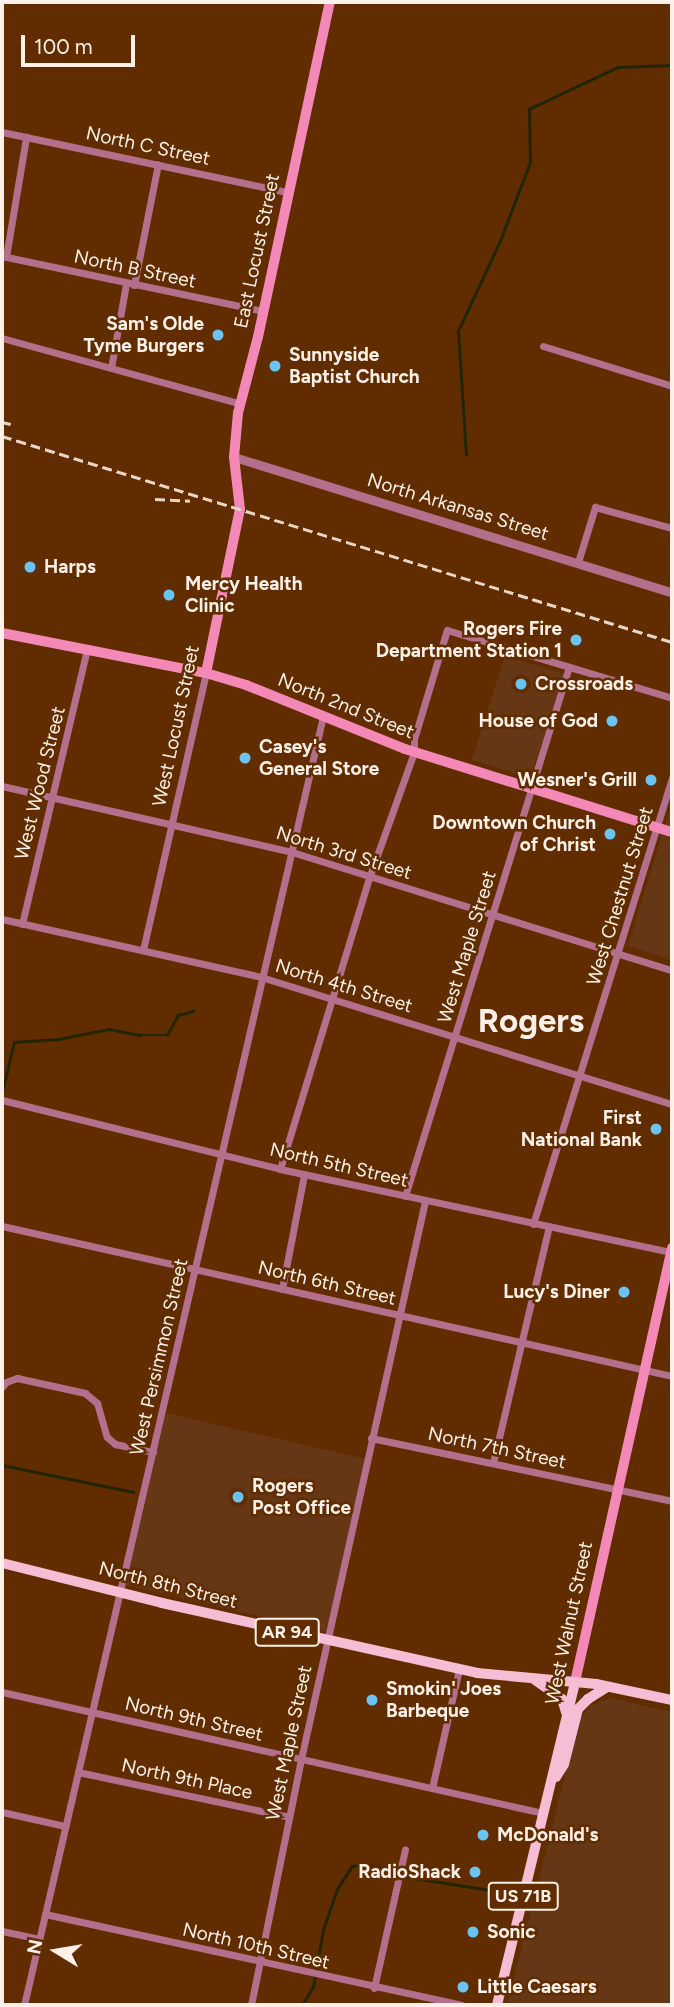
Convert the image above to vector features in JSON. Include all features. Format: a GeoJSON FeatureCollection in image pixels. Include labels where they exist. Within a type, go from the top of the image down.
{"type":"FeatureCollection","features":[{"type":"Feature","properties":{"kind":"main road","name":"East Locust Street"},"geometry":{"type":"LineString","coordinates":[[240,509],[234,457],[241,404],[330,2]]}},
{"type":"Feature","properties":{"kind":"main road","name":"West Locust Street"},"geometry":{"type":"LineString","coordinates":[[206,673],[240,509]]}},
{"type":"Feature","properties":{"kind":"main road","name":"North 2nd Street"},"geometry":{"type":"LineString","coordinates":[[2,633],[206,673],[254,688],[414,752],[672,832]]}},
{"type":"Feature","properties":{"kind":"main road","name":"West Walnut Street"},"geometry":{"type":"LineString","coordinates":[[497,2005],[575,1682],[672,1251]]}},
{"type":"Feature","properties":{"kind":"main road","name":"North 8th Street"},"geometry":{"type":"LineString","coordinates":[[2,1563],[120,1593],[459,1670],[575,1682],[672,1700]]}},
{"type":"Feature","properties":{"kind":"main road","name":"AR 94"},"geometry":{"type":"LineString","coordinates":[[532,1679],[562,1699],[567,1714]]}},
{"type":"Feature","properties":{"kind":"main road","name":"US 71B"},"geometry":{"type":"LineString","coordinates":[[550,1787],[564,1764],[578,1709],[587,1699],[607,1687]]}},
{"type":"Feature","properties":{"kind":"street","name":"North C Street"},"geometry":{"type":"LineString","coordinates":[[2,132],[287,192]]}},
{"type":"Feature","properties":{"kind":"street"},"geometry":{"type":"LineString","coordinates":[[4,257],[26,136]]}},
{"type":"Feature","properties":{"kind":"street"},"geometry":{"type":"LineString","coordinates":[[111,368],[158,164]]}},
{"type":"Feature","properties":{"kind":"street","name":"North B Street"},"geometry":{"type":"LineString","coordinates":[[4,257],[263,311]]}},
{"type":"Feature","properties":{"kind":"street"},"geometry":{"type":"LineString","coordinates":[[2,338],[241,404]]}},
{"type":"Feature","properties":{"kind":"street"},"geometry":{"type":"LineString","coordinates":[[543,346],[672,386]]}},
{"type":"Feature","properties":{"kind":"street","name":"North Arkansas Street"},"geometry":{"type":"LineString","coordinates":[[234,457],[672,593]]}},
{"type":"Feature","properties":{"kind":"street"},"geometry":{"type":"LineString","coordinates":[[578,562],[595,507],[672,528]]}},
{"type":"Feature","properties":{"kind":"street"},"geometry":{"type":"LineString","coordinates":[[280,1169],[369,878],[414,752],[414,739],[447,630],[672,698]]}},
{"type":"Feature","properties":{"kind":"street","name":"West Wood Street"},"geometry":{"type":"LineString","coordinates":[[22,923],[87,650]]}},
{"type":"Feature","properties":{"kind":"street","name":"West Maple Street"},"geometry":{"type":"LineString","coordinates":[[405,1196],[569,667]]}},
{"type":"Feature","properties":{"kind":"street","name":"West Locust Street"},"geometry":{"type":"LineString","coordinates":[[143,950],[206,673]]}},
{"type":"Feature","properties":{"kind":"street","name":"West Persimmon Street"},"geometry":{"type":"LineString","coordinates":[[24,2005],[197,1270],[261,977],[323,716]]}},
{"type":"Feature","properties":{"kind":"street","name":"West Chestnut Street"},"geometry":{"type":"LineString","coordinates":[[533,1224],[620,952],[672,777]]}},
{"type":"Feature","properties":{"kind":"street","name":"North 3rd Street"},"geometry":{"type":"LineString","coordinates":[[2,786],[292,852],[672,970]]}},
{"type":"Feature","properties":{"kind":"street","name":"North 4th Street"},"geometry":{"type":"LineString","coordinates":[[2,919],[261,977],[672,1104]]}},
{"type":"Feature","properties":{"kind":"street","name":"North 5th Street"},"geometry":{"type":"LineString","coordinates":[[2,1103],[304,1175],[672,1251]]}},
{"type":"Feature","properties":{"kind":"street"},"geometry":{"type":"LineString","coordinates":[[282,1289],[304,1175]]}},
{"type":"Feature","properties":{"kind":"street","name":"West Maple Street"},"geometry":{"type":"LineString","coordinates":[[251,2005],[301,1759],[425,1201]]}},
{"type":"Feature","properties":{"kind":"street","name":"North 6th Street"},"geometry":{"type":"LineString","coordinates":[[2,1226],[672,1376]]}},
{"type":"Feature","properties":{"kind":"street"},"geometry":{"type":"LineString","coordinates":[[493,1463],[549,1227]]}},
{"type":"Feature","properties":{"kind":"street"},"geometry":{"type":"LineString","coordinates":[[2,1387],[6,1382],[17,1378],[85,1393],[97,1403],[107,1437],[115,1444],[153,1452]]}},
{"type":"Feature","properties":{"kind":"street","name":"North 7th Street"},"geometry":{"type":"LineString","coordinates":[[371,1438],[672,1502]]}},
{"type":"Feature","properties":{"kind":"street"},"geometry":{"type":"LineString","coordinates":[[432,1788],[459,1670]]}},
{"type":"Feature","properties":{"kind":"street","name":"North 9th Street"},"geometry":{"type":"LineString","coordinates":[[2,1692],[543,1813]]}},
{"type":"Feature","properties":{"kind":"street","name":"North 9th Place"},"geometry":{"type":"LineString","coordinates":[[78,1772],[289,1817]]}},
{"type":"Feature","properties":{"kind":"street"},"geometry":{"type":"LineString","coordinates":[[2,1812],[65,1826]]}},
{"type":"Feature","properties":{"kind":"street"},"geometry":{"type":"LineString","coordinates":[[374,1988],[405,1849]]}},
{"type":"Feature","properties":{"kind":"street","name":"North 10th Street"},"geometry":{"type":"LineString","coordinates":[[45,1914],[259,1963],[461,2005]]}},
{"type":"Feature","properties":{"kind":"street"},"geometry":{"type":"LineString","coordinates":[[2,1931],[39,1939]]}},
{"type":"Feature","properties":{"kind":"shaded area"},"geometry":{"type":"Polygon","coordinates":[[[505,656],[565,674],[530,778],[472,760],[505,656]]]}},
{"type":"Feature","properties":{"kind":"shaded area"},"geometry":{"type":"Polygon","coordinates":[[[672,802],[672,960],[628,946],[672,802]]]}},
{"type":"Feature","properties":{"kind":"shaded area"},"geometry":{"type":"Polygon","coordinates":[[[166,1413],[366,1459],[326,1632],[122,1584],[166,1413]]]}},
{"type":"Feature","properties":{"kind":"shaded area"},"geometry":{"type":"Polygon","coordinates":[[[610,1698],[672,1712],[672,2005],[507,2005],[579,1720],[592,1705],[610,1698]]]}},
{"type":"Feature","properties":{"kind":"waterway"},"geometry":{"type":"LineString","coordinates":[[466,455],[458,331],[500,241],[530,162],[529,109],[618,67],[672,65]]}},
{"type":"Feature","properties":{"kind":"waterway"},"geometry":{"type":"LineString","coordinates":[[2,1092],[14,1042],[59,1039],[109,1029],[140,1035],[167,1035],[178,1015],[193,1011]]}},
{"type":"Feature","properties":{"kind":"waterway"},"geometry":{"type":"LineString","coordinates":[[2,1465],[133,1492]]}},
{"type":"Feature","properties":{"kind":"waterway"},"geometry":{"type":"LineString","coordinates":[[302,2005],[313,1987],[323,1930],[337,1889],[352,1866],[365,1864],[395,1871]]}},
{"type":"Feature","properties":{"kind":"waterway"},"geometry":{"type":"LineString","coordinates":[[407,1877],[510,1893]]}},
{"type":"Feature","properties":{"kind":"railway"},"geometry":{"type":"LineString","coordinates":[[2,422],[11,424]]}},
{"type":"Feature","properties":{"kind":"railway"},"geometry":{"type":"LineString","coordinates":[[2,436],[672,642]]}},
{"type":"Feature","properties":{"kind":"railway"},"geometry":{"type":"LineString","coordinates":[[155,499],[190,501]]}},
{"type":"Feature","properties":{"kind":"place","name":"Sam's Olde Tyme Burgers"},"geometry":{"type":"Point","coordinates":[218,335]}},
{"type":"Feature","properties":{"kind":"place","name":"Sunnyside Baptist Church"},"geometry":{"type":"Point","coordinates":[275,366]}},
{"type":"Feature","properties":{"kind":"place","name":"Harps"},"geometry":{"type":"Point","coordinates":[30,567]}},
{"type":"Feature","properties":{"kind":"place","name":"Mercy Health Clinic"},"geometry":{"type":"Point","coordinates":[169,595]}},
{"type":"Feature","properties":{"kind":"place","name":"Rogers Fire Department Station 1"},"geometry":{"type":"Point","coordinates":[576,640]}},
{"type":"Feature","properties":{"kind":"place","name":"Crossroads"},"geometry":{"type":"Point","coordinates":[521,684]}},
{"type":"Feature","properties":{"kind":"place","name":"House of God"},"geometry":{"type":"Point","coordinates":[612,721]}},
{"type":"Feature","properties":{"kind":"place","name":"Casey's General Store"},"geometry":{"type":"Point","coordinates":[245,758]}},
{"type":"Feature","properties":{"kind":"place","name":"Wesner's Grill"},"geometry":{"type":"Point","coordinates":[651,780]}},
{"type":"Feature","properties":{"kind":"place","name":"Downtown Church of Christ"},"geometry":{"type":"Point","coordinates":[610,834]}},
{"type":"Feature","properties":{"kind":"place","name":"First National Bank"},"geometry":{"type":"Point","coordinates":[656,1129]}},
{"type":"Feature","properties":{"kind":"place","name":"Lucy's Diner"},"geometry":{"type":"Point","coordinates":[624,1292]}},
{"type":"Feature","properties":{"kind":"place","name":"Rogers Post Office"},"geometry":{"type":"Point","coordinates":[238,1497]}},
{"type":"Feature","properties":{"kind":"place","name":"Smokin' Joes Barbeque"},"geometry":{"type":"Point","coordinates":[372,1700]}},
{"type":"Feature","properties":{"kind":"place","name":"McDonald's"},"geometry":{"type":"Point","coordinates":[483,1835]}},
{"type":"Feature","properties":{"kind":"place","name":"RadioShack"},"geometry":{"type":"Point","coordinates":[475,1872]}},
{"type":"Feature","properties":{"kind":"place","name":"Sonic"},"geometry":{"type":"Point","coordinates":[473,1932]}},
{"type":"Feature","properties":{"kind":"place","name":"Little Caesars"},"geometry":{"type":"Point","coordinates":[463,1987]}},
{"type":"Feature","properties":{"kind":"district","name":"Rogers"},"geometry":{"type":"Point","coordinates":[531,1021]}}]}
